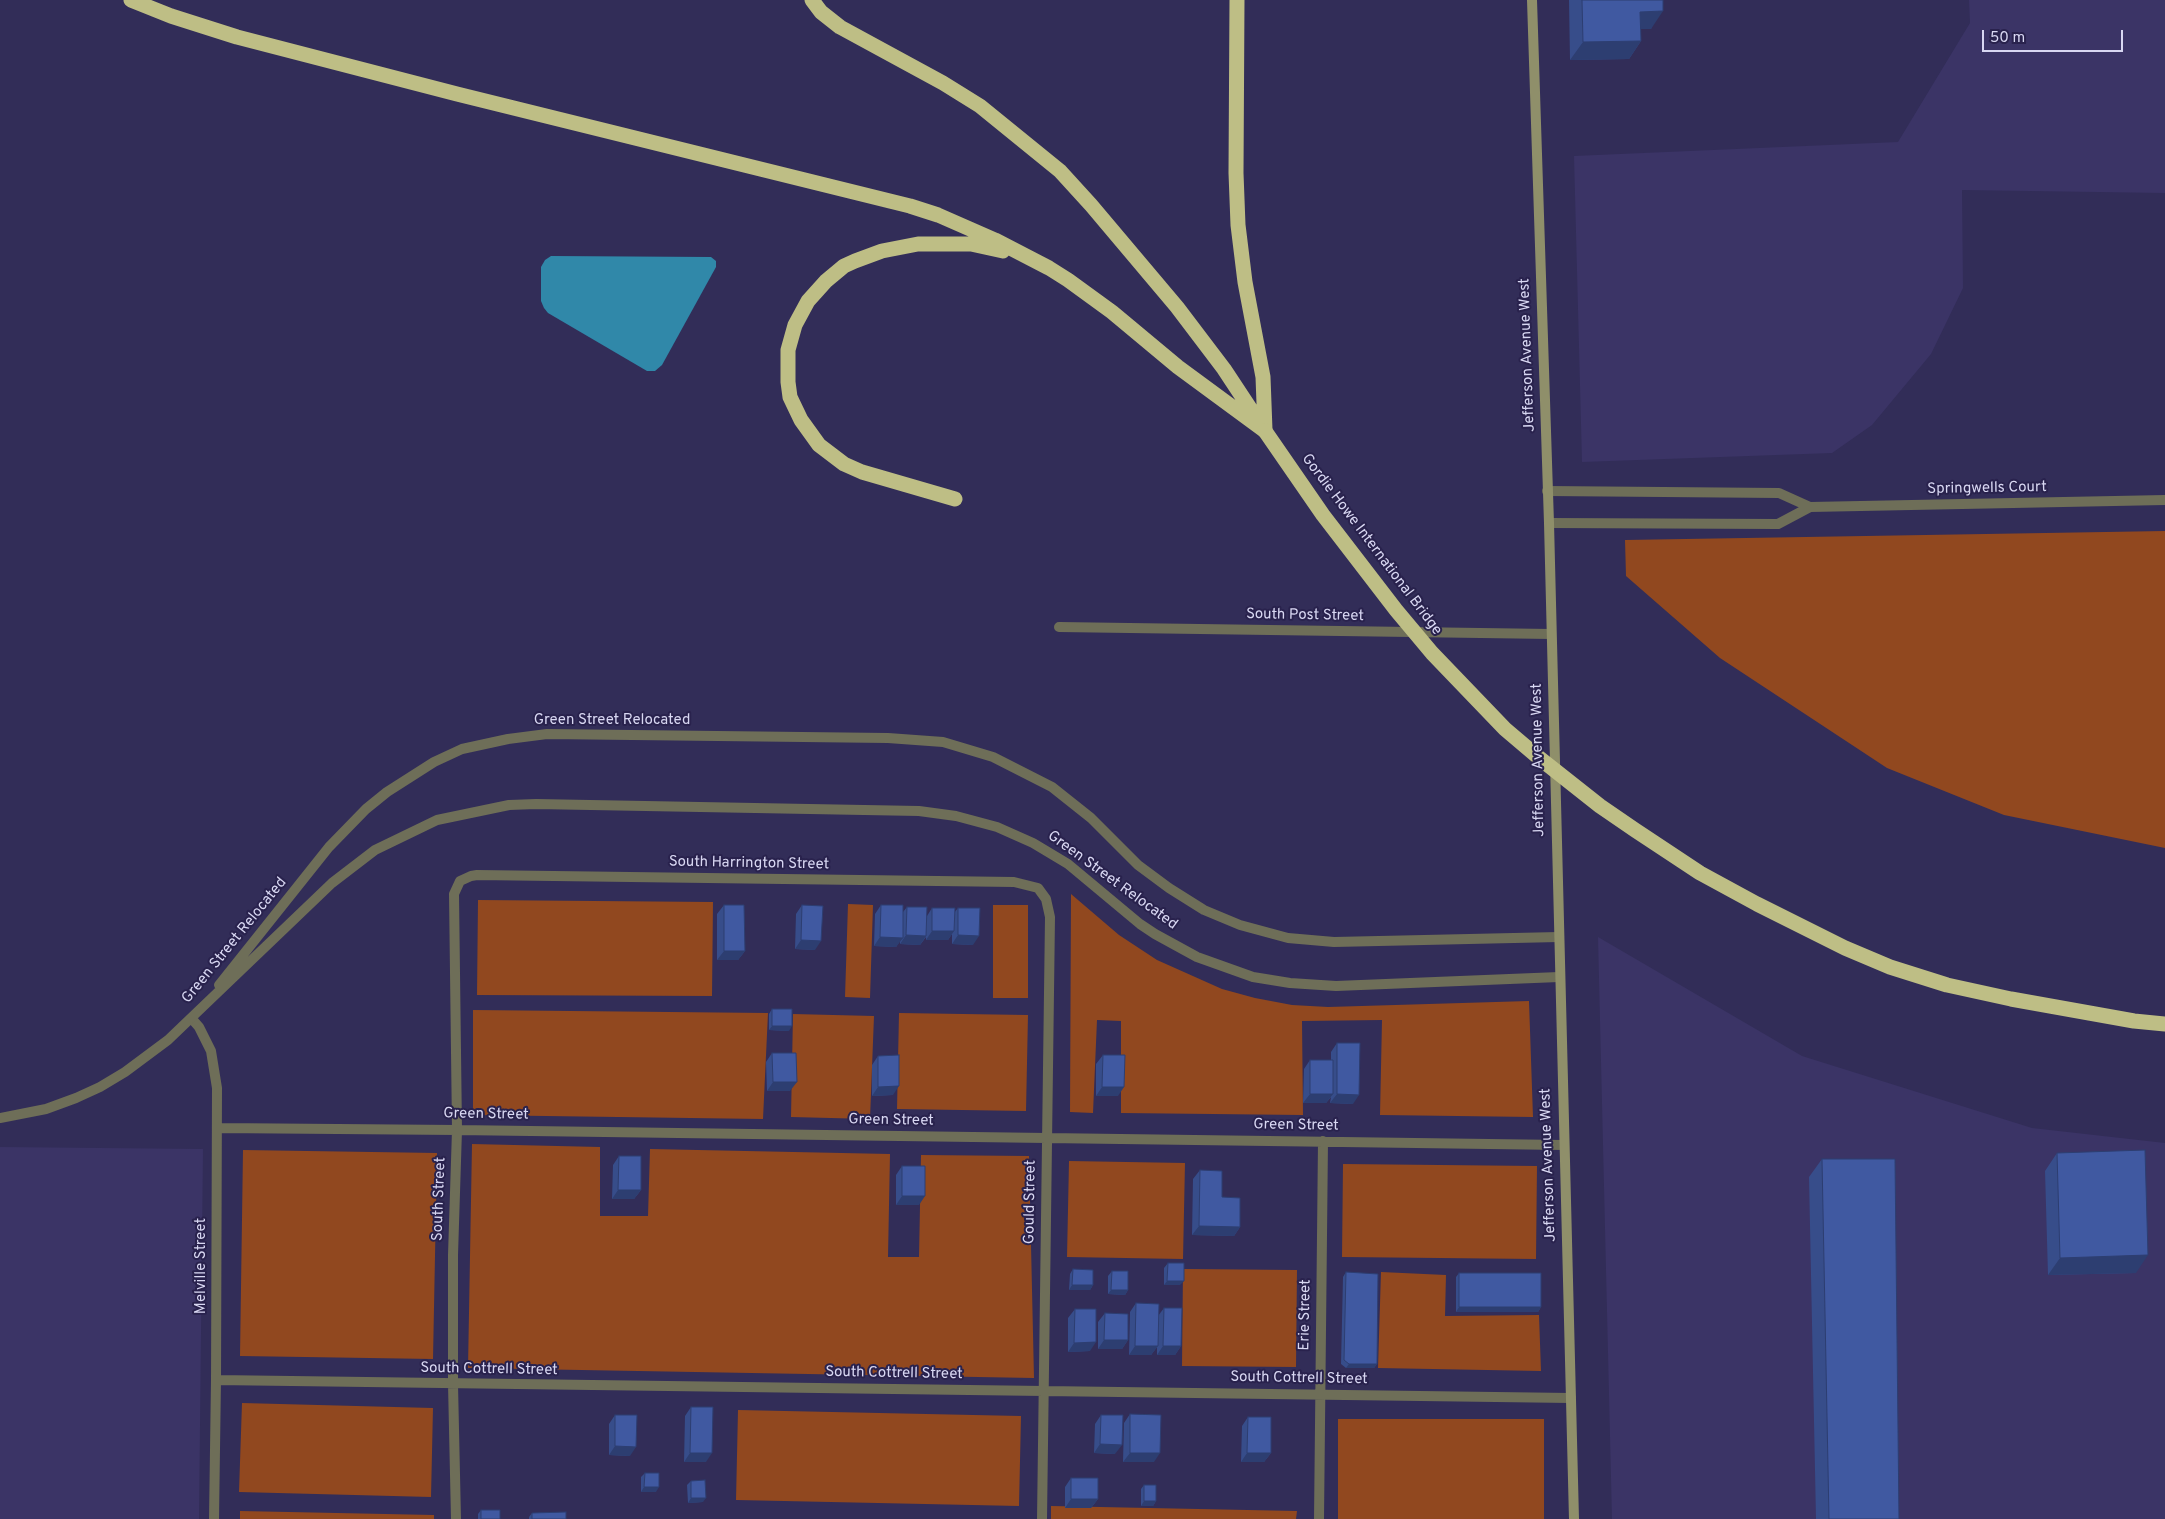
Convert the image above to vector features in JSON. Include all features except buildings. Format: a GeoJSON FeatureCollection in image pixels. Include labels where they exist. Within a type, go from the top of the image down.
{"type":"FeatureCollection","features":[{"type":"Feature","properties":{"kind":"highway"},"geometry":{"type":"LineString","coordinates":[[131,0],[170,16],[237,37],[457,94],[910,206],[968,227],[1033,259],[1068,280],[1112,312],[1178,367],[1265,431]]}},
{"type":"Feature","properties":{"kind":"highway","name":"Gordie Howe International Bridge"},"geometry":{"type":"LineString","coordinates":[[812,0],[821,12],[840,27],[949,86],[980,106],[1060,171],[1177,307],[1224,369],[1323,516],[1396,610],[1438,660],[1474,697],[1525,746],[1574,786],[1635,830],[1700,873],[1837,945],[1890,967],[1946,985],[2002,997],[2077,1011],[2165,1024]]}},
{"type":"Feature","properties":{"kind":"highway"},"geometry":{"type":"LineString","coordinates":[[1238,0],[1236,173],[1238,225],[1246,290],[1263,377],[1265,431]]}},
{"type":"Feature","properties":{"kind":"highway"},"geometry":{"type":"LineString","coordinates":[[955,499],[862,472],[832,456],[819,445],[801,420],[790,397],[787,366],[791,337],[800,314],[826,281],[844,266],[875,253],[918,244],[962,244],[987,247],[1033,259]]}},
{"type":"Feature","properties":{"kind":"main road","name":"Jefferson Avenue West"},"geometry":{"type":"LineString","coordinates":[[1532,0],[1549,524],[1563,1145],[1574,1519]]}},
{"type":"Feature","properties":{"kind":"street","name":"Springwells Court"},"geometry":{"type":"LineString","coordinates":[[1548,491],[1779,493],[1810,507],[2165,500]]}},
{"type":"Feature","properties":{"kind":"street","name":"Springwells Court"},"geometry":{"type":"LineString","coordinates":[[1549,524],[1778,524],[1810,507]]}},
{"type":"Feature","properties":{"kind":"street","name":"South Post Street"},"geometry":{"type":"LineString","coordinates":[[1059,627],[1551,634]]}},
{"type":"Feature","properties":{"kind":"street","name":"Green Street Relocated"},"geometry":{"type":"LineString","coordinates":[[192,1018],[329,847],[366,809],[416,773],[462,749],[508,739],[547,734],[888,738],[943,742],[993,757],[1052,786],[1091,818],[1138,865],[1169,888],[1204,910],[1240,925],[1288,938],[1327,942],[1559,937]]}},
{"type":"Feature","properties":{"kind":"street","name":"Green Street Relocated"},"geometry":{"type":"LineString","coordinates":[[192,1018],[332,883],[375,850],[437,820],[484,809],[536,804],[919,811],[956,816],[997,827],[1034,844],[1068,864],[1140,924],[1155,934],[1206,960],[1252,977],[1290,983],[1336,986],[1559,977]]}},
{"type":"Feature","properties":{"kind":"street","name":"South Harrington Street"},"geometry":{"type":"LineString","coordinates":[[460,881],[477,875],[1005,882],[1022,883],[1038,888]]}},
{"type":"Feature","properties":{"kind":"street","name":"South Street"},"geometry":{"type":"LineString","coordinates":[[456,1519],[453,1384],[453,1255],[457,1130],[454,894],[460,881]]}},
{"type":"Feature","properties":{"kind":"street","name":"Gould Street"},"geometry":{"type":"LineString","coordinates":[[1038,888],[1046,899],[1050,917],[1042,1519]]}},
{"type":"Feature","properties":{"kind":"street"},"geometry":{"type":"LineString","coordinates":[[0,1118],[46,1109],[100,1087],[146,1057],[192,1018]]}},
{"type":"Feature","properties":{"kind":"street","name":"Melville Street"},"geometry":{"type":"LineString","coordinates":[[192,1018],[205,1037],[215,1066],[218,1128],[214,1519]]}},
{"type":"Feature","properties":{"kind":"street","name":"Green Street"},"geometry":{"type":"LineString","coordinates":[[218,1128],[1563,1145]]}},
{"type":"Feature","properties":{"kind":"street","name":"Erie Street"},"geometry":{"type":"LineString","coordinates":[[1319,1519],[1324,1142]]}},
{"type":"Feature","properties":{"kind":"street","name":"South Cottrell Street"},"geometry":{"type":"LineString","coordinates":[[216,1380],[1571,1398]]}},
{"type":"Feature","properties":{"kind":"shaded area"},"geometry":{"type":"Polygon","coordinates":[[[1969,0],[2165,0],[2165,193],[1962,190],[1963,288],[1931,354],[1872,425],[1832,453],[1582,462],[1574,156],[1898,142],[1970,23],[1969,0]]]}},
{"type":"Feature","properties":{"kind":"shaded area"},"geometry":{"type":"Polygon","coordinates":[[[2165,531],[2165,848],[2004,815],[1887,768],[1720,658],[1626,576],[1625,540],[2165,531]]]}},
{"type":"Feature","properties":{"kind":"shaded area"},"geometry":{"type":"Polygon","coordinates":[[[1071,894],[1119,935],[1157,960],[1222,989],[1255,998],[1292,1005],[1328,1007],[1529,1001],[1533,1117],[1380,1115],[1382,1020],[1302,1021],[1303,1115],[1121,1113],[1121,1021],[1097,1020],[1093,1113],[1070,1112],[1071,894]]]}},
{"type":"Feature","properties":{"kind":"shaded area"},"geometry":{"type":"Polygon","coordinates":[[[478,900],[713,902],[712,996],[477,995],[478,900]]]}},
{"type":"Feature","properties":{"kind":"shaded area"},"geometry":{"type":"Polygon","coordinates":[[[848,904],[873,905],[870,998],[845,997],[848,904]]]}},
{"type":"Feature","properties":{"kind":"shaded area"},"geometry":{"type":"Polygon","coordinates":[[[993,905],[1028,905],[1028,998],[993,998],[993,905]]]}},
{"type":"Feature","properties":{"kind":"shaded area"},"geometry":{"type":"Polygon","coordinates":[[[1598,937],[1802,1056],[2032,1128],[2165,1143],[2165,1519],[1612,1519],[1598,937]]]}},
{"type":"Feature","properties":{"kind":"shaded area"},"geometry":{"type":"Polygon","coordinates":[[[473,1010],[768,1013],[763,1119],[473,1115],[473,1010]]]}},
{"type":"Feature","properties":{"kind":"shaded area"},"geometry":{"type":"Polygon","coordinates":[[[899,1013],[1028,1015],[1026,1111],[897,1109],[899,1013]]]}},
{"type":"Feature","properties":{"kind":"shaded area"},"geometry":{"type":"Polygon","coordinates":[[[793,1014],[874,1016],[870,1119],[791,1117],[793,1014]]]}},
{"type":"Feature","properties":{"kind":"shaded area"},"geometry":{"type":"Polygon","coordinates":[[[472,1144],[600,1147],[600,1216],[648,1216],[650,1149],[890,1154],[888,1257],[919,1257],[921,1155],[1029,1156],[1034,1378],[468,1368],[472,1144]]]}},
{"type":"Feature","properties":{"kind":"shaded area"},"geometry":{"type":"Polygon","coordinates":[[[0,1147],[203,1149],[199,1519],[0,1519],[0,1147]]]}},
{"type":"Feature","properties":{"kind":"shaded area"},"geometry":{"type":"Polygon","coordinates":[[[243,1150],[437,1153],[433,1359],[240,1356],[243,1150]]]}},
{"type":"Feature","properties":{"kind":"shaded area"},"geometry":{"type":"Polygon","coordinates":[[[1069,1161],[1185,1163],[1183,1259],[1067,1257],[1069,1161]]]}},
{"type":"Feature","properties":{"kind":"shaded area"},"geometry":{"type":"Polygon","coordinates":[[[1343,1164],[1537,1166],[1536,1259],[1342,1257],[1343,1164]]]}},
{"type":"Feature","properties":{"kind":"shaded area"},"geometry":{"type":"Polygon","coordinates":[[[1183,1269],[1297,1270],[1296,1367],[1182,1366],[1183,1269]]]}},
{"type":"Feature","properties":{"kind":"shaded area"},"geometry":{"type":"Polygon","coordinates":[[[1381,1272],[1446,1275],[1445,1316],[1539,1315],[1541,1371],[1378,1368],[1381,1272]]]}},
{"type":"Feature","properties":{"kind":"shaded area"},"geometry":{"type":"Polygon","coordinates":[[[242,1403],[433,1408],[431,1497],[239,1492],[242,1403]]]}},
{"type":"Feature","properties":{"kind":"shaded area"},"geometry":{"type":"Polygon","coordinates":[[[738,1410],[1021,1416],[1019,1506],[736,1500],[738,1410]]]}},
{"type":"Feature","properties":{"kind":"shaded area"},"geometry":{"type":"Polygon","coordinates":[[[1338,1419],[1544,1419],[1544,1519],[1338,1519],[1338,1419]]]}},
{"type":"Feature","properties":{"kind":"shaded area"},"geometry":{"type":"Polygon","coordinates":[[[1051,1506],[1297,1511],[1296,1519],[1051,1519],[1051,1506]]]}},
{"type":"Feature","properties":{"kind":"shaded area"},"geometry":{"type":"Polygon","coordinates":[[[240,1511],[434,1515],[434,1519],[240,1519],[240,1511]]]}},
{"type":"Feature","properties":{"kind":"water"},"geometry":{"type":"Polygon","coordinates":[[[551,256],[711,257],[716,261],[716,267],[662,365],[655,371],[647,371],[548,313],[541,301],[541,267],[545,260],[551,256]]]}}]}
